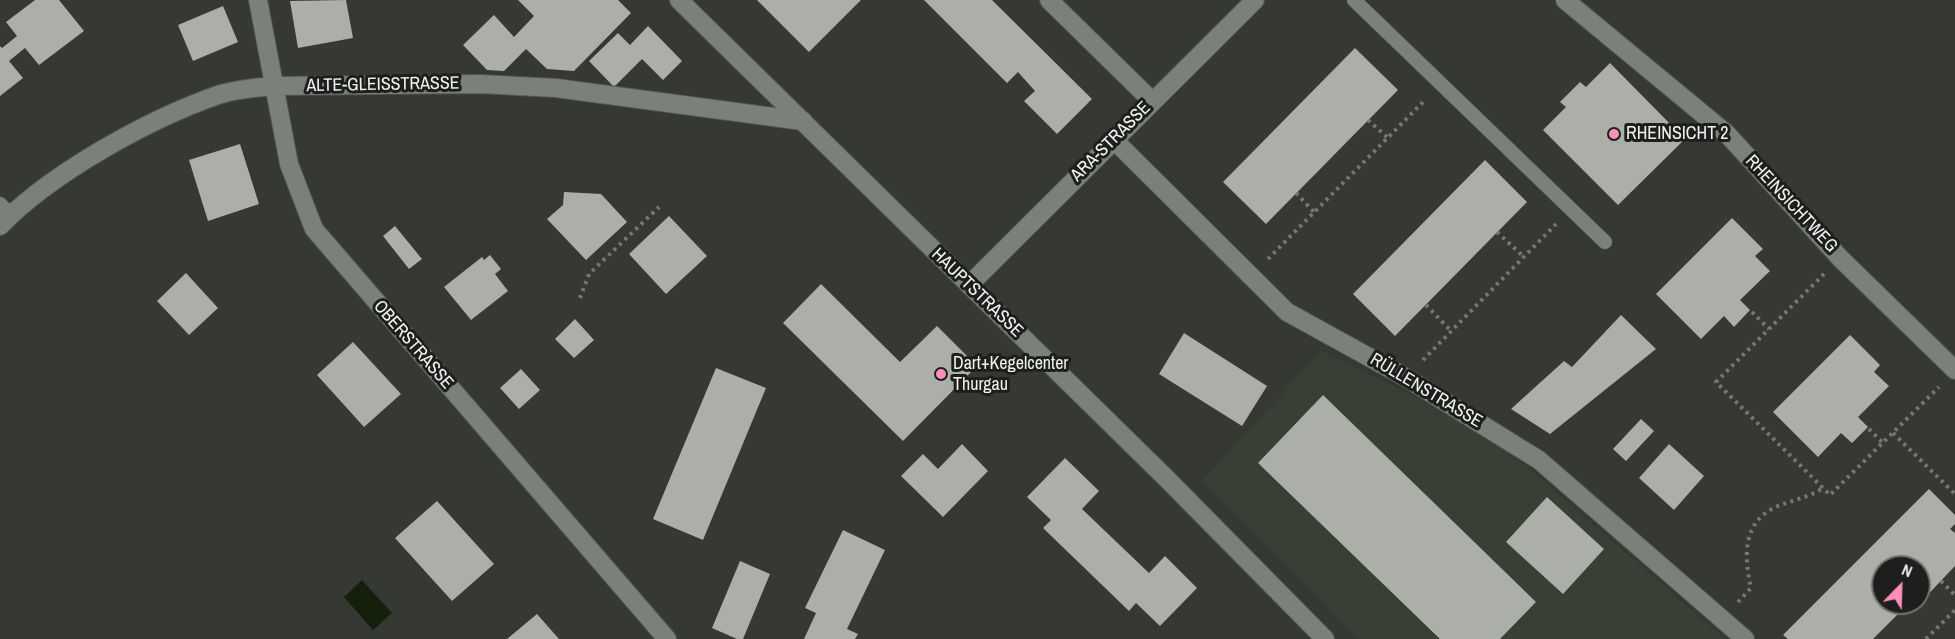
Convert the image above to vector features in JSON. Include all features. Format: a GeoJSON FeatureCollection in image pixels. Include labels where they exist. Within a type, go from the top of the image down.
{"type":"FeatureCollection","features":[{"type":"Feature","properties":{"kind":"street","name":"OBERSTRASSE"},"geometry":{"type":"LineString","coordinates":[[258,0],[289,164],[314,229],[668,639]]}},
{"type":"Feature","properties":{"kind":"street","name":"HAUPTSTRASSE"},"geometry":{"type":"LineString","coordinates":[[679,0],[1325,639]]}},
{"type":"Feature","properties":{"kind":"street"},"geometry":{"type":"LineString","coordinates":[[1049,0],[1152,101]]}},
{"type":"Feature","properties":{"kind":"street","name":"ARA-STRASSE"},"geometry":{"type":"LineString","coordinates":[[969,285],[1255,0]]}},
{"type":"Feature","properties":{"kind":"street","name":"RHEINSICHTWEG"},"geometry":{"type":"LineString","coordinates":[[1565,0],[1727,135],[1951,375]]}},
{"type":"Feature","properties":{"kind":"street","name":"ALTE-GLEISSTRASSE"},"geometry":{"type":"LineString","coordinates":[[4,215],[44,187],[140,131],[220,94],[273,86],[480,84],[556,88],[803,121]]}},
{"type":"Feature","properties":{"kind":"street","name":"RÜLLENSTRASSE"},"geometry":{"type":"LineString","coordinates":[[1113,139],[1287,312],[1405,377],[1539,460],[1745,639]]}},
{"type":"Feature","properties":{"kind":"lane"},"geometry":{"type":"LineString","coordinates":[[1354,0],[1605,242]]}},
{"type":"Feature","properties":{"kind":"path"},"geometry":{"type":"LineString","coordinates":[[1265,262],[1413,112]]}},
{"type":"Feature","properties":{"kind":"path"},"geometry":{"type":"LineString","coordinates":[[1368,120],[1388,138]]}},
{"type":"Feature","properties":{"kind":"path"},"geometry":{"type":"LineString","coordinates":[[1296,193],[1314,212]]}},
{"type":"Feature","properties":{"kind":"path"},"geometry":{"type":"LineString","coordinates":[[580,298],[588,274],[659,207]]}},
{"type":"Feature","properties":{"kind":"path"},"geometry":{"type":"LineString","coordinates":[[1497,232],[1524,257]]}},
{"type":"Feature","properties":{"kind":"path"},"geometry":{"type":"LineString","coordinates":[[1429,355],[1541,239]]}},
{"type":"Feature","properties":{"kind":"path"},"geometry":{"type":"LineString","coordinates":[[1840,258],[1716,382],[1830,495],[1951,375]]}},
{"type":"Feature","properties":{"kind":"path"},"geometry":{"type":"LineString","coordinates":[[1426,305],[1452,332]]}},
{"type":"Feature","properties":{"kind":"path"},"geometry":{"type":"LineString","coordinates":[[1752,312],[1769,329]]}},
{"type":"Feature","properties":{"kind":"path"},"geometry":{"type":"LineString","coordinates":[[1869,429],[1883,443]]}},
{"type":"Feature","properties":{"kind":"path"},"geometry":{"type":"LineString","coordinates":[[1893,433],[1955,494]]}},
{"type":"Feature","properties":{"kind":"path"},"geometry":{"type":"LineString","coordinates":[[1724,619],[1751,588],[1745,560],[1752,526],[1774,508],[1810,497],[1823,488]]}},
{"type":"Feature","properties":{"kind":"path"},"geometry":{"type":"LineString","coordinates":[[1941,581],[1955,595]]}},
{"type":"Feature","properties":{"kind":"path"},"geometry":{"type":"LineString","coordinates":[[1926,639],[1955,610]]}},
{"type":"Feature","properties":{"kind":"shaded area"},"geometry":{"type":"Polygon","coordinates":[[[1321,351],[1466,421],[1531,470],[1725,639],[1359,639],[1202,481],[1321,351]]]}},
{"type":"Feature","properties":{"kind":"shaded area"},"geometry":{"type":"Polygon","coordinates":[[[362,580],[392,613],[373,630],[344,597],[362,580]]]}},
{"type":"Feature","properties":{"kind":"building"},"geometry":{"type":"Polygon","coordinates":[[[35,0],[59,0],[84,31],[39,65],[25,48],[9,61],[23,78],[0,96],[0,46],[2,48],[17,36],[6,22],[35,0]]]}},
{"type":"Feature","properties":{"kind":"building"},"geometry":{"type":"Polygon","coordinates":[[[346,0],[353,38],[298,48],[290,1],[346,0]]]}},
{"type":"Feature","properties":{"kind":"building"},"geometry":{"type":"Polygon","coordinates":[[[518,0],[618,0],[631,13],[574,71],[547,69],[526,49],[504,71],[487,70],[463,45],[494,15],[514,37],[534,16],[518,0]]]}},
{"type":"Feature","properties":{"kind":"building"},"geometry":{"type":"Polygon","coordinates":[[[757,0],[861,0],[809,52],[757,0]]]}},
{"type":"Feature","properties":{"kind":"building"},"geometry":{"type":"Polygon","coordinates":[[[924,0],[992,0],[1092,99],[1057,134],[1024,101],[1035,91],[1018,72],[1007,83],[924,0]]]}},
{"type":"Feature","properties":{"kind":"building"},"geometry":{"type":"Polygon","coordinates":[[[223,6],[238,42],[193,61],[178,25],[223,6]]]}},
{"type":"Feature","properties":{"kind":"building"},"geometry":{"type":"Polygon","coordinates":[[[648,26],[682,61],[663,80],[642,59],[614,87],[589,61],[618,33],[630,45],[648,26]]]}},
{"type":"Feature","properties":{"kind":"building"},"geometry":{"type":"Polygon","coordinates":[[[1355,48],[1398,90],[1266,224],[1223,182],[1355,48]]]}},
{"type":"Feature","properties":{"kind":"building","name":"RHEINSICHT 2"},"geometry":{"type":"Polygon","coordinates":[[[1610,63],[1685,139],[1618,205],[1543,130],[1566,107],[1560,102],[1580,82],[1586,87],[1610,63]]]}},
{"type":"Feature","properties":{"kind":"building"},"geometry":{"type":"Polygon","coordinates":[[[240,144],[259,204],[208,221],[189,160],[240,144]]]}},
{"type":"Feature","properties":{"kind":"building"},"geometry":{"type":"Polygon","coordinates":[[[1485,160],[1527,202],[1395,336],[1353,294],[1485,160]]]}},
{"type":"Feature","properties":{"kind":"building"},"geometry":{"type":"Polygon","coordinates":[[[564,192],[601,194],[627,222],[586,260],[547,219],[563,205],[564,192]]]}},
{"type":"Feature","properties":{"kind":"building"},"geometry":{"type":"Polygon","coordinates":[[[669,216],[707,256],[666,294],[629,254],[669,216]]]}},
{"type":"Feature","properties":{"kind":"building"},"geometry":{"type":"Polygon","coordinates":[[[1732,218],[1763,249],[1755,256],[1770,271],[1740,300],[1750,310],[1734,327],[1724,316],[1701,339],[1656,294],[1732,218]]]}},
{"type":"Feature","properties":{"kind":"building"},"geometry":{"type":"Polygon","coordinates":[[[395,226],[422,259],[409,269],[383,236],[395,226]]]}},
{"type":"Feature","properties":{"kind":"building"},"geometry":{"type":"Polygon","coordinates":[[[490,255],[501,269],[495,274],[508,291],[471,320],[444,287],[482,257],[484,260],[490,255]]]}},
{"type":"Feature","properties":{"kind":"building"},"geometry":{"type":"Polygon","coordinates":[[[186,273],[218,308],[189,335],[157,301],[186,273]]]}},
{"type":"Feature","properties":{"kind":"building"},"geometry":{"type":"Polygon","coordinates":[[[821,284],[900,362],[937,326],[977,366],[903,441],[783,323],[821,284]]]}},
{"type":"Feature","properties":{"kind":"building"},"geometry":{"type":"Polygon","coordinates":[[[1621,315],[1656,349],[1550,434],[1511,409],[1564,361],[1572,367],[1621,315]]]}},
{"type":"Feature","properties":{"kind":"building"},"geometry":{"type":"Polygon","coordinates":[[[575,319],[594,340],[574,358],[555,339],[575,319]]]}},
{"type":"Feature","properties":{"kind":"building"},"geometry":{"type":"Polygon","coordinates":[[[1184,333],[1267,386],[1242,426],[1159,374],[1184,333]]]}},
{"type":"Feature","properties":{"kind":"building"},"geometry":{"type":"Polygon","coordinates":[[[1850,335],[1880,365],[1874,372],[1889,386],[1858,417],[1868,427],[1852,443],[1841,433],[1818,457],[1773,412],[1850,335]]]}},
{"type":"Feature","properties":{"kind":"building"},"geometry":{"type":"Polygon","coordinates":[[[353,342],[401,394],[364,427],[317,375],[353,342]]]}},
{"type":"Feature","properties":{"kind":"building"},"geometry":{"type":"Polygon","coordinates":[[[716,368],[766,388],[703,540],[653,519],[716,368]]]}},
{"type":"Feature","properties":{"kind":"building"},"geometry":{"type":"Polygon","coordinates":[[[521,369],[540,390],[519,409],[500,388],[521,369]]]}},
{"type":"Feature","properties":{"kind":"building"},"geometry":{"type":"Polygon","coordinates":[[[1323,395],[1536,602],[1500,639],[1440,639],[1258,463],[1323,395]]]}},
{"type":"Feature","properties":{"kind":"building"},"geometry":{"type":"Polygon","coordinates":[[[1641,419],[1654,431],[1626,461],[1613,449],[1641,419]]]}},
{"type":"Feature","properties":{"kind":"building"},"geometry":{"type":"Polygon","coordinates":[[[962,444],[988,471],[943,517],[901,476],[923,454],[938,469],[962,444]]]}},
{"type":"Feature","properties":{"kind":"building"},"geometry":{"type":"Polygon","coordinates":[[[1669,444],[1704,476],[1674,510],[1639,478],[1669,444]]]}},
{"type":"Feature","properties":{"kind":"building"},"geometry":{"type":"Polygon","coordinates":[[[1065,458],[1099,491],[1082,509],[1149,573],[1165,556],[1197,588],[1160,626],[1136,603],[1129,611],[1043,528],[1051,520],[1027,497],[1065,458]]]}},
{"type":"Feature","properties":{"kind":"building"},"geometry":{"type":"Polygon","coordinates":[[[1929,489],[1955,515],[1955,524],[1950,529],[1955,533],[1955,566],[1931,591],[1931,555],[1871,555],[1871,615],[1897,615],[1873,639],[1788,639],[1783,635],[1929,489]]]}},
{"type":"Feature","properties":{"kind":"building"},"geometry":{"type":"Polygon","coordinates":[[[1547,497],[1604,549],[1563,594],[1506,542],[1547,497]]]}},
{"type":"Feature","properties":{"kind":"building"},"geometry":{"type":"Polygon","coordinates":[[[437,501],[494,564],[452,601],[395,538],[437,501]]]}},
{"type":"Feature","properties":{"kind":"building"},"geometry":{"type":"Polygon","coordinates":[[[843,530],[885,550],[847,629],[858,634],[855,639],[804,639],[816,613],[805,608],[843,530]]]}},
{"type":"Feature","properties":{"kind":"building"},"geometry":{"type":"Polygon","coordinates":[[[740,561],[770,574],[743,639],[737,639],[712,628],[740,561]]]}},
{"type":"Feature","properties":{"kind":"building"},"geometry":{"type":"Polygon","coordinates":[[[537,614],[559,639],[507,639],[537,614]]]}},
{"type":"Feature","properties":{"kind":"place","name":"RHEINSICHT 2"},"geometry":{"type":"Point","coordinates":[1614,134]}},
{"type":"Feature","properties":{"kind":"place","name":"Dart+Kegelcenter Thurgau"},"geometry":{"type":"Point","coordinates":[941,374]}}]}
